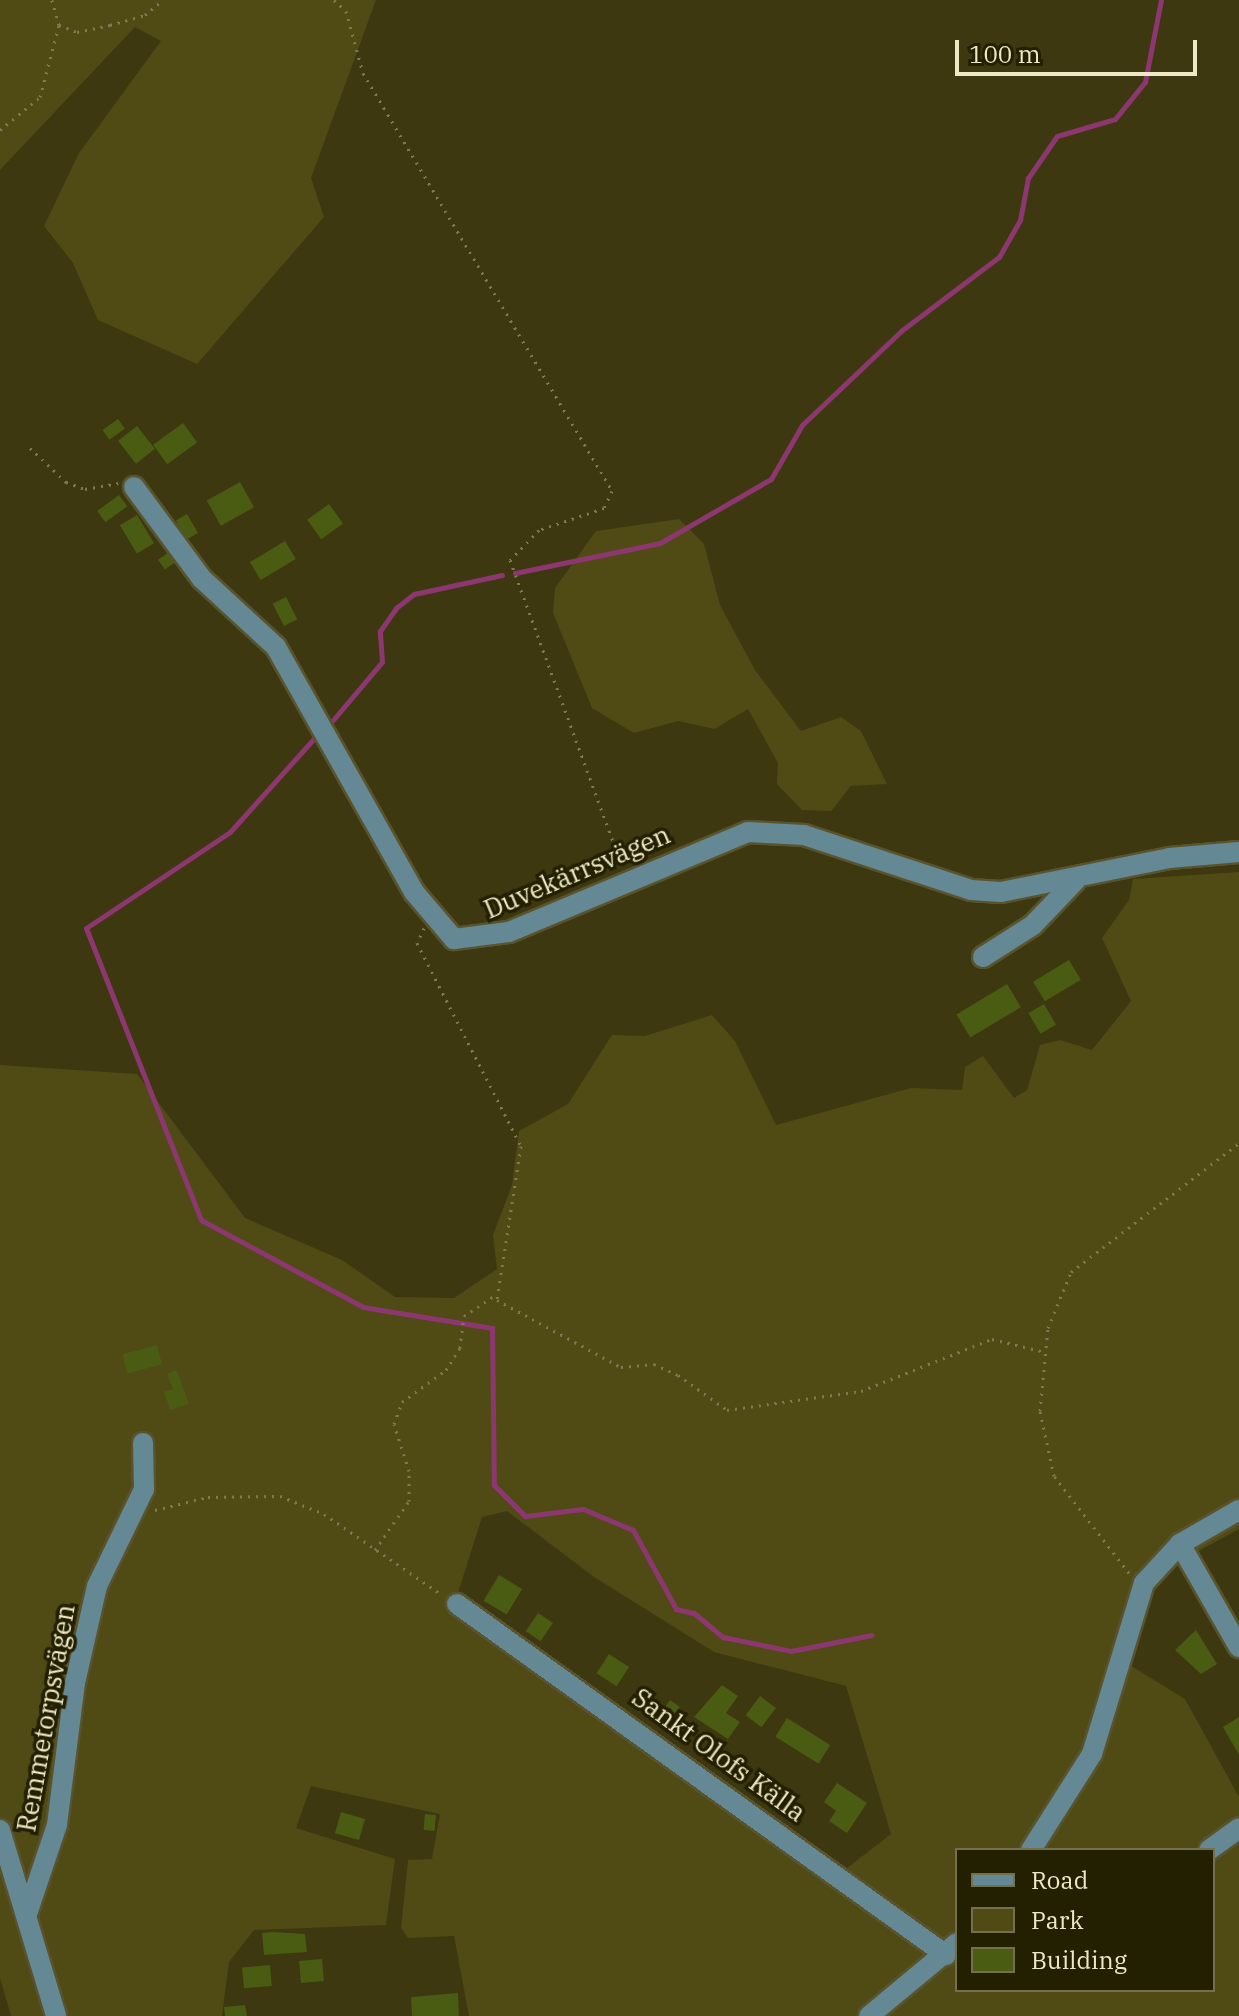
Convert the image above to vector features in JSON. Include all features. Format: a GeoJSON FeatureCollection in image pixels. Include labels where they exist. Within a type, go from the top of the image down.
{"type":"FeatureCollection","features":[{"type":"Feature","properties":{"kind":"street"},"geometry":{"type":"LineString","coordinates":[[134,487],[202,579],[276,647],[434,923]]}},
{"type":"Feature","properties":{"kind":"street","name":"Duvekärrsvägen"},"geometry":{"type":"LineString","coordinates":[[434,923],[454,939],[491,938],[627,878],[764,830],[804,835],[971,890],[1075,881],[1169,858],[1239,852]]}},
{"type":"Feature","properties":{"kind":"street"},"geometry":{"type":"LineString","coordinates":[[983,957],[1033,925],[1075,881]]}},
{"type":"Feature","properties":{"kind":"street","name":"Remmetorpsvägen"},"geometry":{"type":"LineString","coordinates":[[27,1914],[57,1825],[75,1683],[97,1586],[144,1489],[143,1443]]}},
{"type":"Feature","properties":{"kind":"street"},"geometry":{"type":"LineString","coordinates":[[1032,1848],[1101,1731],[1142,1586],[1180,1544],[1239,1510]]}},
{"type":"Feature","properties":{"kind":"street"},"geometry":{"type":"LineString","coordinates":[[1180,1544],[1239,1647]]}},
{"type":"Feature","properties":{"kind":"street","name":"Sankt Olofs Källa"},"geometry":{"type":"LineString","coordinates":[[457,1604],[952,1949]]}},
{"type":"Feature","properties":{"kind":"street"},"geometry":{"type":"LineString","coordinates":[[1212,1848],[1239,1828]]}},
{"type":"Feature","properties":{"kind":"street","name":"Remmetorpsvägen"},"geometry":{"type":"LineString","coordinates":[[0,1830],[56,2016]]}},
{"type":"Feature","properties":{"kind":"street"},"geometry":{"type":"LineString","coordinates":[[869,2016],[952,1949]]}},
{"type":"Feature","properties":{"kind":"path"},"geometry":{"type":"LineString","coordinates":[[0,130],[40,97],[59,25],[52,0]]}},
{"type":"Feature","properties":{"kind":"path"},"geometry":{"type":"LineString","coordinates":[[59,25],[77,32],[110,25],[145,15],[163,0]]}},
{"type":"Feature","properties":{"kind":"path"},"geometry":{"type":"LineString","coordinates":[[334,0],[346,11],[363,73],[612,491],[604,508],[539,530],[510,560],[627,878]]}},
{"type":"Feature","properties":{"kind":"path"},"geometry":{"type":"LineString","coordinates":[[30,448],[75,486],[134,487]]}},
{"type":"Feature","properties":{"kind":"path"},"geometry":{"type":"LineString","coordinates":[[375,1550],[409,1501],[409,1471],[394,1424],[402,1402],[446,1370],[460,1348],[464,1316],[496,1295],[521,1146],[417,943],[417,934],[434,923]]}},
{"type":"Feature","properties":{"kind":"path"},"geometry":{"type":"LineString","coordinates":[[1142,1586],[1054,1476],[1040,1411],[1045,1352],[1060,1285],[1071,1272],[1239,1143]]}},
{"type":"Feature","properties":{"kind":"path"},"geometry":{"type":"LineString","coordinates":[[496,1295],[578,1348],[621,1367],[654,1364],[727,1410],[861,1391],[992,1339],[1045,1352]]}},
{"type":"Feature","properties":{"kind":"path"},"geometry":{"type":"LineString","coordinates":[[129,1520],[208,1497],[259,1493],[324,1514],[457,1604]]}},
{"type":"Feature","properties":{"kind":"green space"},"geometry":{"type":"Polygon","coordinates":[[[0,0],[376,0],[311,178],[324,217],[197,364],[98,320],[73,263],[44,226],[79,153],[161,41],[135,27],[0,170],[0,0]]]}},
{"type":"Feature","properties":{"kind":"green space"},"geometry":{"type":"Polygon","coordinates":[[[679,519],[704,544],[720,605],[755,670],[801,731],[841,717],[861,731],[887,784],[851,786],[831,811],[802,810],[777,784],[778,763],[748,709],[714,729],[678,721],[634,733],[592,708],[553,613],[555,588],[596,531],[679,519]]]}},
{"type":"Feature","properties":{"kind":"green space"},"geometry":{"type":"Polygon","coordinates":[[[1239,872],[1239,1529],[1173,1565],[1150,1595],[1128,1664],[1185,1699],[1239,1797],[1239,2016],[469,2016],[454,1936],[408,1938],[401,1928],[408,1860],[432,1859],[440,1814],[311,1786],[296,1828],[395,1859],[386,1925],[254,1930],[229,1962],[222,2016],[11,2016],[0,1978],[0,1065],[137,1074],[245,1218],[342,1260],[395,1297],[454,1298],[497,1269],[493,1235],[512,1185],[519,1131],[568,1104],[612,1035],[645,1036],[712,1015],[735,1041],[776,1125],[911,1088],[962,1090],[965,1067],[983,1056],[1014,1098],[1027,1090],[1040,1045],[1060,1040],[1092,1050],[1131,1001],[1102,938],[1129,900],[1133,879],[1239,872]],[[507,1511],[482,1517],[457,1596],[847,1868],[891,1834],[846,1686],[714,1652],[594,1577],[507,1511]]]}},
{"type":"Feature","properties":{"kind":"building"},"geometry":{"type":"Polygon","coordinates":[[[118,419],[125,429],[109,440],[102,430],[118,419]]]}},
{"type":"Feature","properties":{"kind":"building"},"geometry":{"type":"Polygon","coordinates":[[[183,423],[197,442],[167,464],[153,445],[183,423]]]}},
{"type":"Feature","properties":{"kind":"building"},"geometry":{"type":"Polygon","coordinates":[[[137,426],[155,449],[136,464],[118,441],[137,426]]]}},
{"type":"Feature","properties":{"kind":"building"},"geometry":{"type":"Polygon","coordinates":[[[240,482],[254,507],[221,526],[207,500],[240,482]]]}},
{"type":"Feature","properties":{"kind":"building"},"geometry":{"type":"Polygon","coordinates":[[[119,495],[127,506],[105,522],[97,511],[119,495]]]}},
{"type":"Feature","properties":{"kind":"building"},"geometry":{"type":"Polygon","coordinates":[[[329,504],[343,523],[321,539],[307,520],[329,504]]]}},
{"type":"Feature","properties":{"kind":"building"},"geometry":{"type":"Polygon","coordinates":[[[187,514],[198,533],[187,540],[176,520],[187,514]]]}},
{"type":"Feature","properties":{"kind":"building"},"geometry":{"type":"Polygon","coordinates":[[[137,515],[154,543],[137,554],[120,525],[137,515]]]}},
{"type":"Feature","properties":{"kind":"building"},"geometry":{"type":"Polygon","coordinates":[[[285,541],[296,559],[261,580],[250,562],[285,541]]]}},
{"type":"Feature","properties":{"kind":"building"},"geometry":{"type":"Polygon","coordinates":[[[172,550],[179,560],[165,570],[158,560],[172,550]]]}},
{"type":"Feature","properties":{"kind":"building"},"geometry":{"type":"Polygon","coordinates":[[[286,597],[297,619],[284,626],[273,604],[286,597]]]}},
{"type":"Feature","properties":{"kind":"building"},"geometry":{"type":"Polygon","coordinates":[[[1069,960],[1081,980],[1045,1001],[1033,982],[1069,960]]]}},
{"type":"Feature","properties":{"kind":"building"},"geometry":{"type":"Polygon","coordinates":[[[1007,984],[1021,1007],[970,1038],[956,1014],[1007,984]]]}},
{"type":"Feature","properties":{"kind":"building"},"geometry":{"type":"Polygon","coordinates":[[[1044,1004],[1056,1025],[1040,1034],[1028,1013],[1044,1004]]]}},
{"type":"Feature","properties":{"kind":"building"},"geometry":{"type":"Polygon","coordinates":[[[157,1345],[162,1364],[127,1374],[122,1354],[157,1345]]]}},
{"type":"Feature","properties":{"kind":"building"},"geometry":{"type":"Polygon","coordinates":[[[177,1370],[189,1404],[170,1410],[164,1392],[173,1389],[167,1374],[177,1370]]]}},
{"type":"Feature","properties":{"kind":"building"},"geometry":{"type":"Polygon","coordinates":[[[499,1575],[522,1589],[507,1615],[484,1601],[499,1575]]]}},
{"type":"Feature","properties":{"kind":"building"},"geometry":{"type":"Polygon","coordinates":[[[538,1613],[553,1623],[541,1641],[526,1631],[538,1613]]]}},
{"type":"Feature","properties":{"kind":"building"},"geometry":{"type":"Polygon","coordinates":[[[1196,1630],[1217,1664],[1201,1674],[1175,1650],[1196,1630]]]}},
{"type":"Feature","properties":{"kind":"building"},"geometry":{"type":"Polygon","coordinates":[[[609,1654],[629,1667],[617,1686],[596,1673],[609,1654]]]}},
{"type":"Feature","properties":{"kind":"building"},"geometry":{"type":"Polygon","coordinates":[[[722,1685],[738,1696],[726,1713],[740,1722],[728,1739],[694,1717],[722,1685]]]}},
{"type":"Feature","properties":{"kind":"building"},"geometry":{"type":"Polygon","coordinates":[[[760,1696],[776,1708],[762,1727],[746,1715],[760,1696]]]}},
{"type":"Feature","properties":{"kind":"building"},"geometry":{"type":"Polygon","coordinates":[[[670,1700],[680,1707],[669,1722],[659,1716],[670,1700]]]}},
{"type":"Feature","properties":{"kind":"building"},"geometry":{"type":"Polygon","coordinates":[[[1239,1717],[1239,1755],[1223,1727],[1239,1717]]]}},
{"type":"Feature","properties":{"kind":"building"},"geometry":{"type":"Polygon","coordinates":[[[787,1718],[830,1745],[819,1764],[775,1737],[787,1718]]]}},
{"type":"Feature","properties":{"kind":"building"},"geometry":{"type":"Polygon","coordinates":[[[837,1783],[867,1803],[847,1833],[829,1821],[836,1811],[824,1802],[837,1783]]]}},
{"type":"Feature","properties":{"kind":"building"},"geometry":{"type":"Polygon","coordinates":[[[341,1812],[365,1819],[359,1840],[335,1833],[341,1812]]]}},
{"type":"Feature","properties":{"kind":"building"},"geometry":{"type":"Polygon","coordinates":[[[425,1814],[436,1815],[435,1831],[424,1830],[425,1814]]]}},
{"type":"Feature","properties":{"kind":"building"},"geometry":{"type":"Polygon","coordinates":[[[262,1933],[305,1934],[307,1952],[264,1955],[262,1933]]]}},
{"type":"Feature","properties":{"kind":"building"},"geometry":{"type":"Polygon","coordinates":[[[322,1959],[324,1981],[301,1983],[299,1961],[322,1959]]]}},
{"type":"Feature","properties":{"kind":"building"},"geometry":{"type":"Polygon","coordinates":[[[270,1965],[272,1986],[244,1988],[242,1967],[270,1965]]]}},
{"type":"Feature","properties":{"kind":"building"},"geometry":{"type":"Polygon","coordinates":[[[458,1993],[459,2016],[412,2016],[411,1997],[458,1993]]]}},
{"type":"Feature","properties":{"kind":"building"},"geometry":{"type":"Polygon","coordinates":[[[245,2005],[247,2016],[225,2016],[224,2007],[245,2005]]]}},
{"type":"Feature","properties":{"kind":"waterway"},"geometry":{"type":"LineString","coordinates":[[515,573],[660,543],[771,479],[802,425],[901,331],[999,257],[1020,220],[1028,178],[1057,136],[1115,119],[1145,82],[1161,0]]}},
{"type":"Feature","properties":{"kind":"waterway"},"geometry":{"type":"LineString","coordinates":[[333,720],[382,662],[380,631],[396,608],[414,594],[502,575]]}},
{"type":"Feature","properties":{"kind":"waterway"},"geometry":{"type":"LineString","coordinates":[[317,735],[230,832],[86,928],[201,1220],[363,1307],[492,1328],[494,1485],[525,1516],[583,1509],[633,1530],[676,1609],[694,1613],[723,1637],[791,1651],[871,1635]]}}]}
